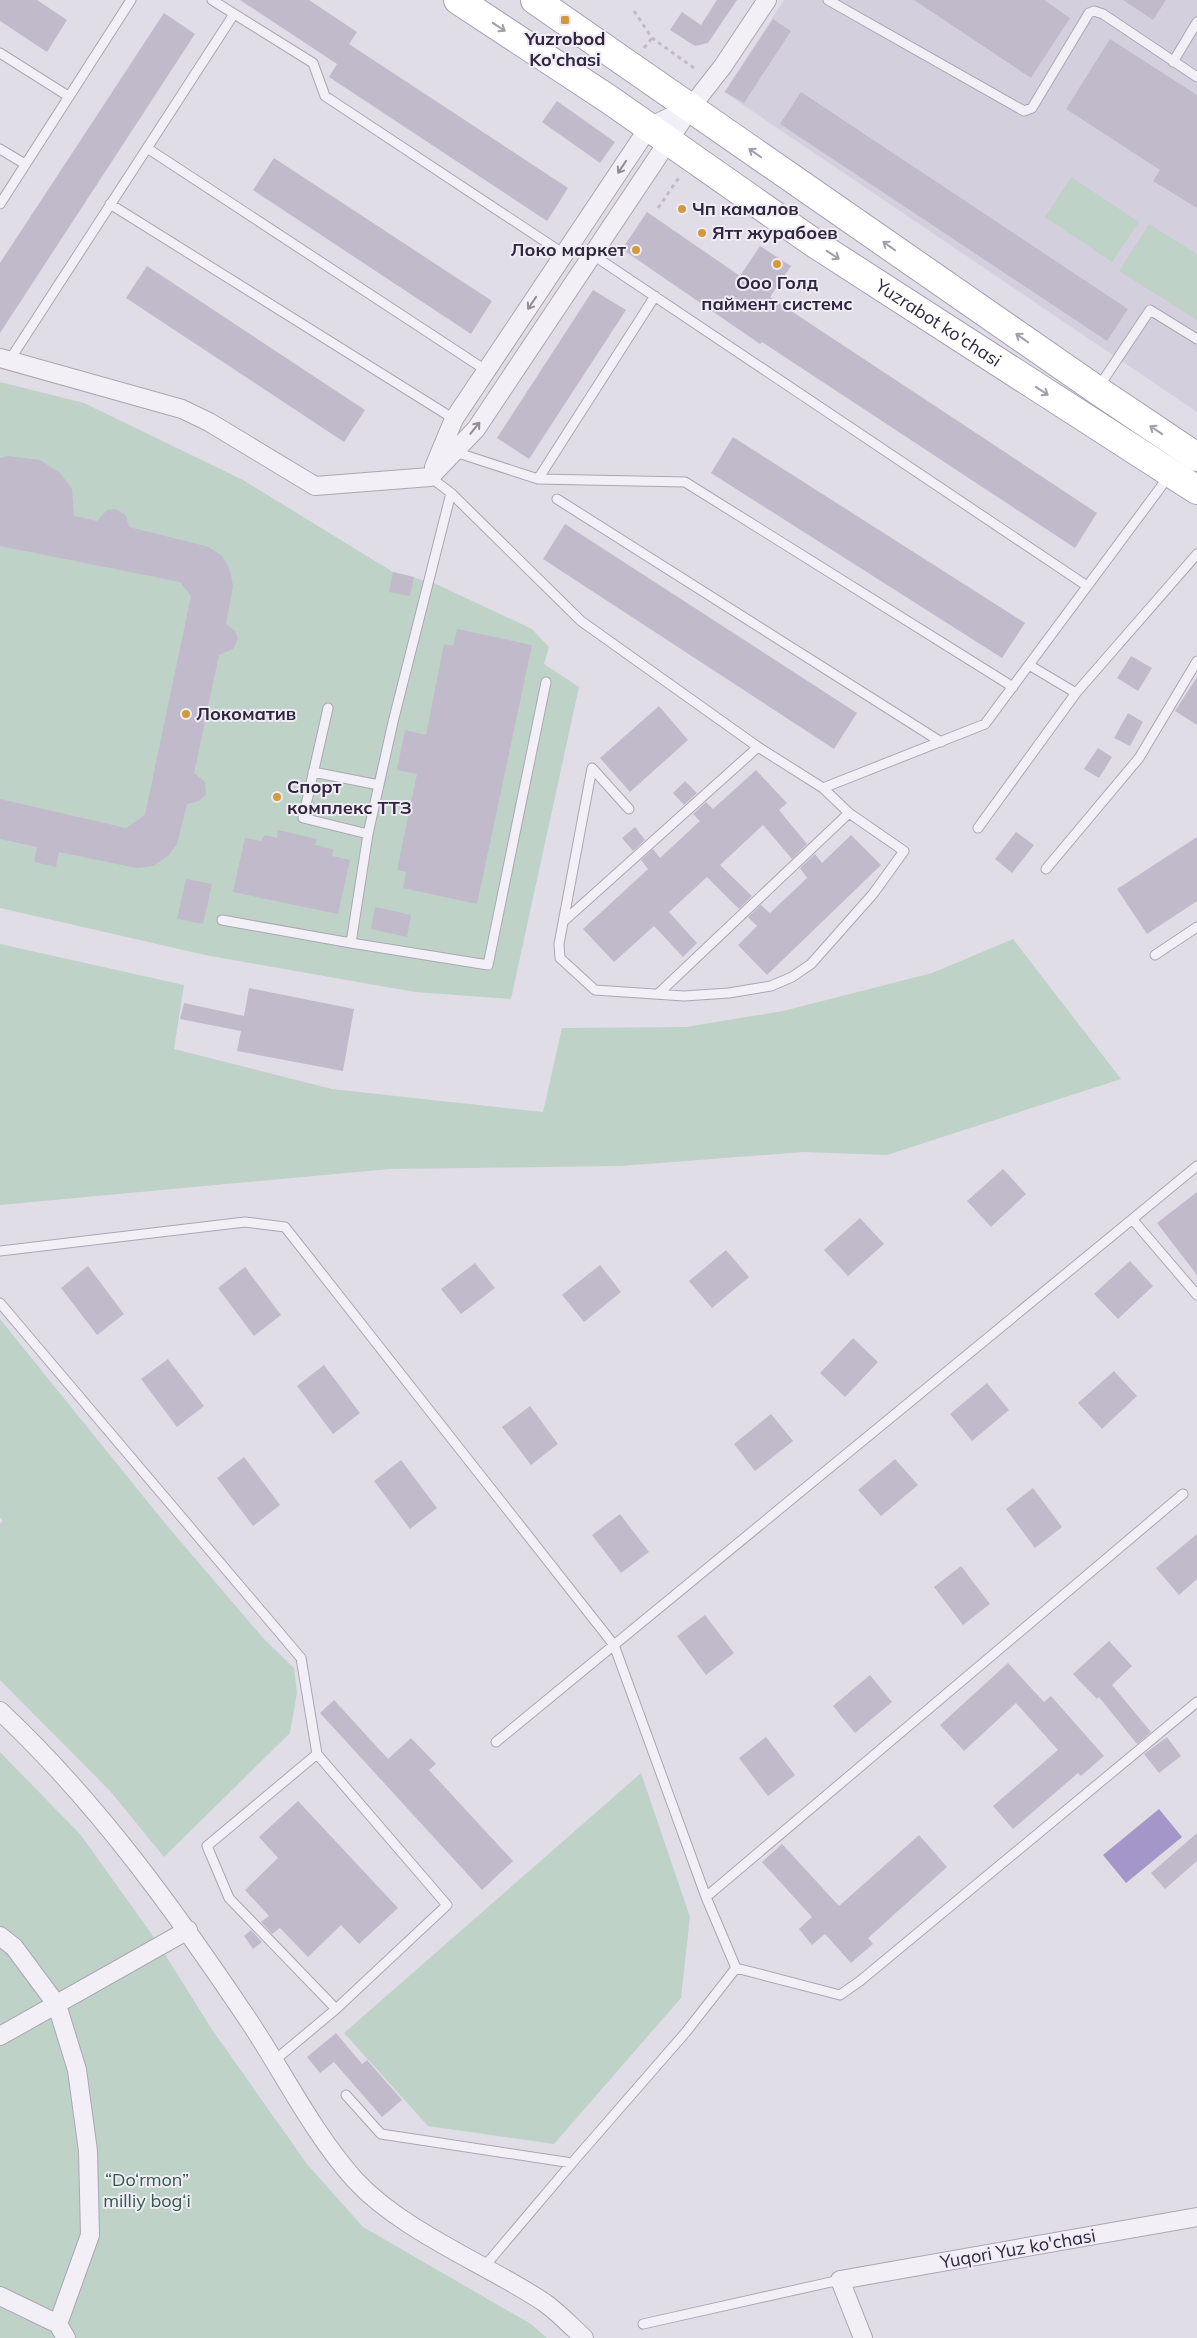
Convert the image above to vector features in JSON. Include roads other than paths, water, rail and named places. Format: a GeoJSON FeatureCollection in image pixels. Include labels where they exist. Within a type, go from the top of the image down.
{"type":"FeatureCollection","features":[{"type":"Feature","properties":{"kind":"main road","name":"Yuzrabot ko'chasi"},"geometry":{"type":"LineString","coordinates":[[458,0],[659,134],[814,243],[1197,490]]}},
{"type":"Feature","properties":{"kind":"main road","name":"Yuzrabot ko'chasi"},"geometry":{"type":"LineString","coordinates":[[535,0],[1097,390],[1197,457]]}},
{"type":"Feature","properties":{"kind":"street"},"geometry":{"type":"LineString","coordinates":[[448,450],[454,419],[564,254],[659,134],[691,107],[723,66],[767,0]]}},
{"type":"Feature","properties":{"kind":"street"},"geometry":{"type":"LineString","coordinates":[[4,359],[182,409],[209,422],[316,486],[430,477],[448,450],[476,429],[593,255],[659,134],[691,107]]}},
{"type":"Feature","properties":{"kind":"street"},"geometry":{"type":"LineString","coordinates":[[0,1711],[91,1806],[188,1930],[275,2060],[330,2149],[356,2181],[383,2205],[546,2304],[584,2338]]}},
{"type":"Feature","properties":{"kind":"street"},"geometry":{"type":"LineString","coordinates":[[0,2036],[188,1930]]}},
{"type":"Feature","properties":{"kind":"street"},"geometry":{"type":"LineString","coordinates":[[0,1936],[14,1947],[57,2005],[77,2070],[88,2151],[90,2235],[62,2331],[0,2296]]}},
{"type":"Feature","properties":{"kind":"street","name":"Yuqori Yuz ko'chasi"},"geometry":{"type":"LineString","coordinates":[[840,2280],[1196,2221]]}},
{"type":"Feature","properties":{"kind":"street"},"geometry":{"type":"LineString","coordinates":[[840,2280],[864,2338]]}},
{"type":"Feature","properties":{"kind":"lane"},"geometry":{"type":"LineString","coordinates":[[0,204],[131,0]]}},
{"type":"Feature","properties":{"kind":"lane"},"geometry":{"type":"LineString","coordinates":[[212,0],[313,63],[325,96],[564,254]]}},
{"type":"Feature","properties":{"kind":"lane"},"geometry":{"type":"LineString","coordinates":[[828,0],[1024,111],[1032,108],[1089,13],[1094,11],[1103,14],[1197,77]]}},
{"type":"Feature","properties":{"kind":"lane"},"geometry":{"type":"LineString","coordinates":[[4,359],[110,204],[234,14]]}},
{"type":"Feature","properties":{"kind":"lane"},"geometry":{"type":"LineString","coordinates":[[1172,62],[1197,22]]}},
{"type":"Feature","properties":{"kind":"lane"},"geometry":{"type":"LineString","coordinates":[[0,53],[68,96]]}},
{"type":"Feature","properties":{"kind":"lane"},"geometry":{"type":"LineString","coordinates":[[147,148],[487,371]]}},
{"type":"Feature","properties":{"kind":"lane"},"geometry":{"type":"LineString","coordinates":[[0,149],[25,164]]}},
{"type":"Feature","properties":{"kind":"lane"},"geometry":{"type":"LineString","coordinates":[[110,204],[454,419]]}},
{"type":"Feature","properties":{"kind":"lane"},"geometry":{"type":"LineString","coordinates":[[593,255],[1087,586]]}},
{"type":"Feature","properties":{"kind":"lane"},"geometry":{"type":"LineString","coordinates":[[538,478],[655,296]]}},
{"type":"Feature","properties":{"kind":"lane"},"geometry":{"type":"LineString","coordinates":[[1097,390],[1150,310],[1197,339]]}},
{"type":"Feature","properties":{"kind":"lane"},"geometry":{"type":"LineString","coordinates":[[448,450],[538,478],[685,482],[1013,687]]}},
{"type":"Feature","properties":{"kind":"lane"},"geometry":{"type":"LineString","coordinates":[[823,788],[985,724],[1170,474]]}},
{"type":"Feature","properties":{"kind":"lane"},"geometry":{"type":"LineString","coordinates":[[430,477],[452,493],[581,621],[758,747],[823,788],[849,813],[904,852],[873,894],[810,964],[792,978],[771,986],[729,994],[684,996],[595,990],[560,958],[559,944],[592,768],[629,809]]}},
{"type":"Feature","properties":{"kind":"lane"},"geometry":{"type":"LineString","coordinates":[[351,943],[368,834],[452,493]]}},
{"type":"Feature","properties":{"kind":"lane"},"geometry":{"type":"LineString","coordinates":[[556,499],[942,742]]}},
{"type":"Feature","properties":{"kind":"lane"},"geometry":{"type":"LineString","coordinates":[[978,828],[1076,693],[1197,554]]}},
{"type":"Feature","properties":{"kind":"lane"},"geometry":{"type":"LineString","coordinates":[[1046,868],[1139,758],[1197,661]]}},
{"type":"Feature","properties":{"kind":"lane"},"geometry":{"type":"LineString","coordinates":[[1029,665],[1076,693]]}},
{"type":"Feature","properties":{"kind":"lane"},"geometry":{"type":"LineString","coordinates":[[222,920],[488,965],[546,682]]}},
{"type":"Feature","properties":{"kind":"lane"},"geometry":{"type":"LineString","coordinates":[[328,708],[302,818],[368,834]]}},
{"type":"Feature","properties":{"kind":"lane"},"geometry":{"type":"LineString","coordinates":[[564,921],[758,747]]}},
{"type":"Feature","properties":{"kind":"lane"},"geometry":{"type":"LineString","coordinates":[[313,772],[379,785]]}},
{"type":"Feature","properties":{"kind":"lane"},"geometry":{"type":"LineString","coordinates":[[658,994],[849,813]]}},
{"type":"Feature","properties":{"kind":"lane"},"geometry":{"type":"LineString","coordinates":[[1155,955],[1197,928]]}},
{"type":"Feature","properties":{"kind":"lane"},"geometry":{"type":"LineString","coordinates":[[496,1742],[1197,1166]]}},
{"type":"Feature","properties":{"kind":"lane"},"geometry":{"type":"LineString","coordinates":[[1133,1220],[1197,1295]]}},
{"type":"Feature","properties":{"kind":"lane"},"geometry":{"type":"LineString","coordinates":[[0,1251],[245,1222],[285,1227],[614,1646],[706,1897],[736,1968]]}},
{"type":"Feature","properties":{"kind":"lane"},"geometry":{"type":"LineString","coordinates":[[0,1303],[300,1658],[317,1754],[448,1905],[336,2009],[275,2060]]}},
{"type":"Feature","properties":{"kind":"lane"},"geometry":{"type":"LineString","coordinates":[[706,1897],[1183,1494]]}},
{"type":"Feature","properties":{"kind":"lane"},"geometry":{"type":"LineString","coordinates":[[736,1968],[840,1995],[860,1981],[1197,1702]]}},
{"type":"Feature","properties":{"kind":"lane"},"geometry":{"type":"LineString","coordinates":[[317,1754],[207,1846],[229,1898],[336,2009]]}},
{"type":"Feature","properties":{"kind":"lane"},"geometry":{"type":"LineString","coordinates":[[484,2267],[686,2032],[736,1968]]}},
{"type":"Feature","properties":{"kind":"lane"},"geometry":{"type":"LineString","coordinates":[[346,2094],[381,2134],[572,2163]]}},
{"type":"Feature","properties":{"kind":"lane"},"geometry":{"type":"LineString","coordinates":[[643,2324],[840,2280]]}},
{"type":"Feature","properties":{"kind":"place","name":"Yuzrobod Ko'chasi"},"geometry":{"type":"Point","coordinates":[565,20]}},
{"type":"Feature","properties":{"kind":"place","name":"Чп камалов"},"geometry":{"type":"Point","coordinates":[682,209]}},
{"type":"Feature","properties":{"kind":"place","name":"Ятт журабоев"},"geometry":{"type":"Point","coordinates":[702,233]}},
{"type":"Feature","properties":{"kind":"place","name":"Локо маркет"},"geometry":{"type":"Point","coordinates":[636,250]}},
{"type":"Feature","properties":{"kind":"place","name":"Ооо Голд паймент системс"},"geometry":{"type":"Point","coordinates":[777,264]}},
{"type":"Feature","properties":{"kind":"place","name":"Локоматив"},"geometry":{"type":"Point","coordinates":[186,714]}},
{"type":"Feature","properties":{"kind":"place","name":"Спорт комплекс ТТЗ"},"geometry":{"type":"Point","coordinates":[277,797]}},
{"type":"Feature","properties":{"kind":"park label","name":"“Do‘rmon” milliy bog‘i"},"geometry":{"type":"Point","coordinates":[147,2190]}}]}
